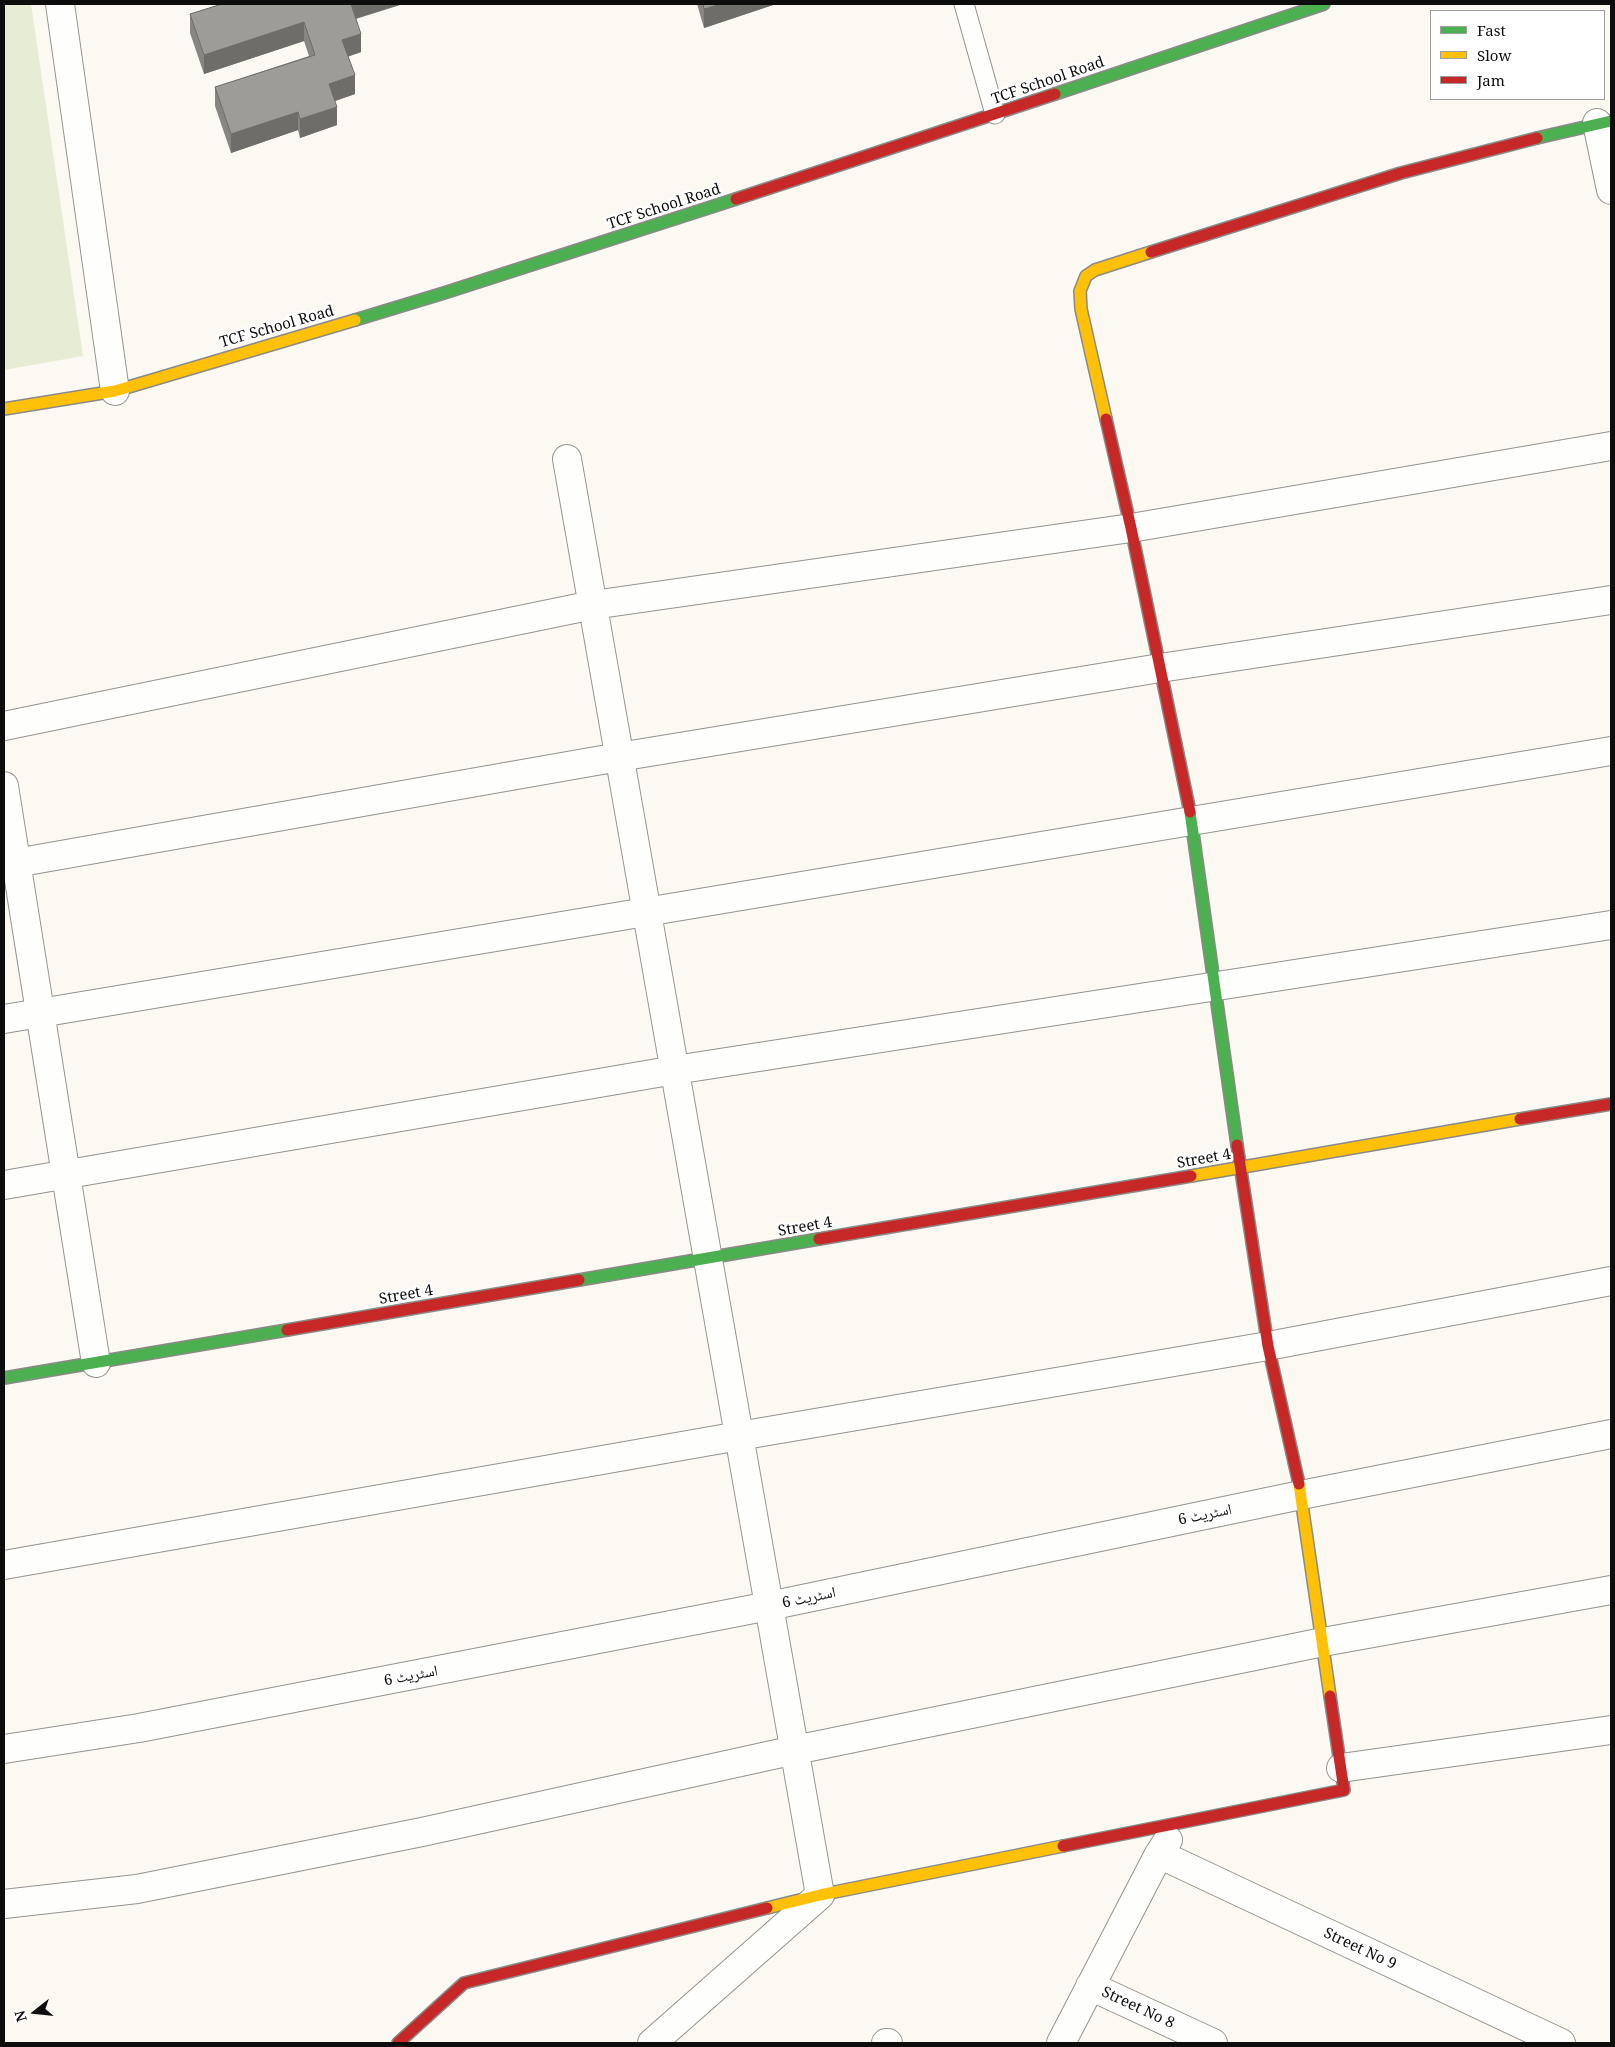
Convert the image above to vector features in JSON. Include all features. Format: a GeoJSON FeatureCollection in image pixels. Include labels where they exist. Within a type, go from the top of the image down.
{"type":"FeatureCollection","features":[{"type":"Feature","properties":{"kind":"street"},"geometry":{"type":"LineString","coordinates":[[60,4],[116,391]]}},
{"type":"Feature","properties":{"kind":"street","name":"TCF School Road"},"geometry":{"type":"LineString","coordinates":[[4,410],[116,391],[444,294],[865,158],[1324,4]]}},
{"type":"Feature","properties":{"kind":"street"},"geometry":{"type":"LineString","coordinates":[[398,2043],[464,1983],[820,1895],[1344,1790],[1324,1642],[1301,1495],[1268,1346],[1240,1168],[1192,821],[1131,528],[1081,310],[1080,291],[1086,276],[1095,270],[1401,172],[1604,122],[1611,190]]}},
{"type":"Feature","properties":{"kind":"street"},"geometry":{"type":"LineString","coordinates":[[4,726],[593,605],[1131,528],[1611,446]]}},
{"type":"Feature","properties":{"kind":"street"},"geometry":{"type":"LineString","coordinates":[[567,459],[820,1895]]}},
{"type":"Feature","properties":{"kind":"street"},"geometry":{"type":"LineString","coordinates":[[10,864],[619,757],[1160,668],[1611,600]]}},
{"type":"Feature","properties":{"kind":"street"},"geometry":{"type":"LineString","coordinates":[[4,1019],[1611,751]]}},
{"type":"Feature","properties":{"kind":"street"},"geometry":{"type":"LineString","coordinates":[[4,786],[10,864],[40,1013],[96,1363]]}},
{"type":"Feature","properties":{"kind":"street"},"geometry":{"type":"LineString","coordinates":[[4,1185],[675,1070],[1611,925]]}},
{"type":"Feature","properties":{"kind":"street","name":"Street 4"},"geometry":{"type":"LineString","coordinates":[[4,1378],[1611,1104]]}},
{"type":"Feature","properties":{"kind":"street"},"geometry":{"type":"LineString","coordinates":[[4,1565],[739,1436],[1268,1346],[1611,1281]]}},
{"type":"Feature","properties":{"kind":"street","name":"اسٹریٹ 6"},"geometry":{"type":"LineString","coordinates":[[4,1749],[139,1728],[769,1606],[1301,1495],[1611,1434]]}},
{"type":"Feature","properties":{"kind":"street"},"geometry":{"type":"LineString","coordinates":[[4,1904],[137,1889],[431,1830],[795,1750],[1324,1642],[1611,1590]]}},
{"type":"Feature","properties":{"kind":"street"},"geometry":{"type":"LineString","coordinates":[[1341,1768],[1611,1730]]}},
{"type":"Feature","properties":{"kind":"street"},"geometry":{"type":"LineString","coordinates":[[1061,2043],[1159,1854],[1180,1822]]}},
{"type":"Feature","properties":{"kind":"street","name":"Street No 9"},"geometry":{"type":"LineString","coordinates":[[1159,1854],[1561,2043]]}},
{"type":"Feature","properties":{"kind":"street"},"geometry":{"type":"LineString","coordinates":[[652,2043],[820,1895]]}},
{"type":"Feature","properties":{"kind":"street","name":"Street No 8"},"geometry":{"type":"LineString","coordinates":[[1090,1986],[1213,2043]]}},
{"type":"Feature","properties":{"kind":"lane"},"geometry":{"type":"LineString","coordinates":[[964,4],[995,114]]}},
{"type":"Feature","properties":{"kind":"green space"},"geometry":{"type":"Polygon","coordinates":[[[4,4],[31,4],[83,356],[4,370],[4,4]]]}},
{"type":"Feature","properties":{"kind":"building"},"geometry":{"type":"Polygon","coordinates":[[[222,4],[351,4],[361,34],[342,40],[355,75],[329,84],[337,107],[300,119],[298,112],[231,134],[215,87],[315,55],[304,22],[204,55],[190,14],[222,4]]]}},
{"type":"Feature","properties":{"kind":"building"},"geometry":{"type":"Polygon","coordinates":[[[703,4],[721,4],[704,9],[703,4]]]}},
{"type":"Feature","properties":{"kind":"traffic: fast"},"geometry":{"type":"LineString","coordinates":[[1055,94],[1324,4]]}},
{"type":"Feature","properties":{"kind":"traffic: fast"},"geometry":{"type":"LineString","coordinates":[[1537,138],[1611,121]]}},
{"type":"Feature","properties":{"kind":"traffic: fast"},"geometry":{"type":"LineString","coordinates":[[355,320],[736,199]]}},
{"type":"Feature","properties":{"kind":"traffic: fast"},"geometry":{"type":"LineString","coordinates":[[1190,812],[1237,1145]]}},
{"type":"Feature","properties":{"kind":"traffic: fast"},"geometry":{"type":"LineString","coordinates":[[579,1280],[819,1239]]}},
{"type":"Feature","properties":{"kind":"traffic: fast"},"geometry":{"type":"LineString","coordinates":[[4,1378],[287,1330]]}},
{"type":"Feature","properties":{"kind":"traffic: slow"},"geometry":{"type":"LineString","coordinates":[[1106,419],[1081,309],[1080,291],[1086,276],[1095,270],[1151,252]]}},
{"type":"Feature","properties":{"kind":"traffic: slow"},"geometry":{"type":"LineString","coordinates":[[4,409],[115,391],[355,320]]}},
{"type":"Feature","properties":{"kind":"traffic: slow"},"geometry":{"type":"LineString","coordinates":[[1191,1176],[1520,1119]]}},
{"type":"Feature","properties":{"kind":"traffic: slow"},"geometry":{"type":"LineString","coordinates":[[1299,1484],[1330,1696]]}},
{"type":"Feature","properties":{"kind":"traffic: slow"},"geometry":{"type":"LineString","coordinates":[[767,1908],[820,1895],[1063,1846]]}},
{"type":"Feature","properties":{"kind":"traffic: jam"},"geometry":{"type":"LineString","coordinates":[[736,199],[1055,94]]}},
{"type":"Feature","properties":{"kind":"traffic: jam"},"geometry":{"type":"LineString","coordinates":[[1151,252],[1401,173],[1537,138]]}},
{"type":"Feature","properties":{"kind":"traffic: jam"},"geometry":{"type":"LineString","coordinates":[[1106,419],[1131,528],[1190,812]]}},
{"type":"Feature","properties":{"kind":"traffic: jam"},"geometry":{"type":"LineString","coordinates":[[1520,1119],[1611,1104]]}},
{"type":"Feature","properties":{"kind":"traffic: jam"},"geometry":{"type":"LineString","coordinates":[[1237,1145],[1268,1346],[1299,1484]]}},
{"type":"Feature","properties":{"kind":"traffic: jam"},"geometry":{"type":"LineString","coordinates":[[819,1239],[1191,1176]]}},
{"type":"Feature","properties":{"kind":"traffic: jam"},"geometry":{"type":"LineString","coordinates":[[287,1330],[579,1280]]}},
{"type":"Feature","properties":{"kind":"traffic: jam"},"geometry":{"type":"LineString","coordinates":[[1063,1846],[1344,1790],[1330,1696]]}},
{"type":"Feature","properties":{"kind":"traffic: jam"},"geometry":{"type":"LineString","coordinates":[[398,2043],[464,1983],[767,1908]]}}]}
